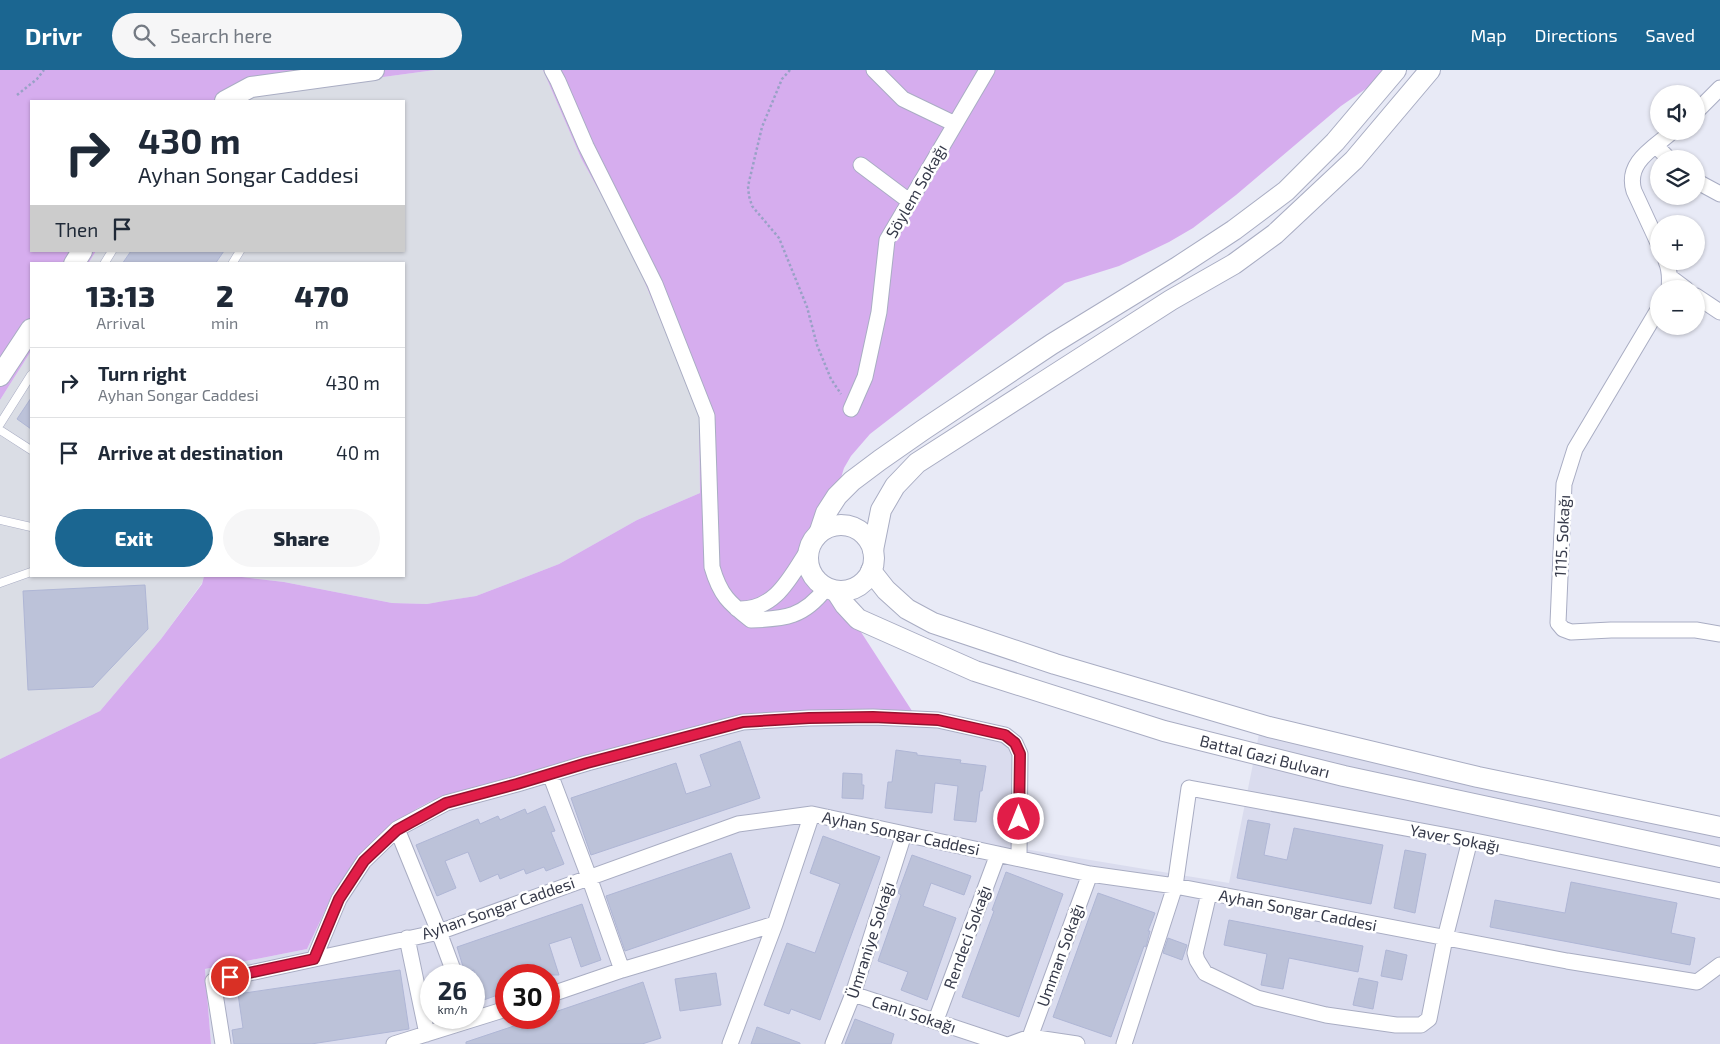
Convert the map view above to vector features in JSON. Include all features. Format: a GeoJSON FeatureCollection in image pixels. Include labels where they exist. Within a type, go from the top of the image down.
{"type":"FeatureCollection","features":[{"type":"Feature","properties":{"kind":"street"},"geometry":{"type":"LineString","coordinates":[[227,100],[251,87],[374,70]]}},
{"type":"Feature","properties":{"kind":"street"},"geometry":{"type":"LineString","coordinates":[[552,70],[586,146],[655,284],[707,416],[712,567],[717,585],[727,600],[751,620],[772,619],[799,613],[831,590]]}},
{"type":"Feature","properties":{"kind":"street"},"geometry":{"type":"LineString","coordinates":[[874,70],[903,98],[955,124]]}},
{"type":"Feature","properties":{"kind":"street","name":"Söylem Sokağı"},"geometry":{"type":"LineString","coordinates":[[852,409],[865,377],[879,312],[887,240],[987,70]]}},
{"type":"Feature","properties":{"kind":"street"},"geometry":{"type":"LineString","coordinates":[[820,531],[826,513],[836,496],[880,460],[1052,344],[1234,230],[1286,191],[1335,142],[1396,70]]}},
{"type":"Feature","properties":{"kind":"street"},"geometry":{"type":"LineString","coordinates":[[808,550],[807,561],[810,572],[817,581],[831,590],[847,591],[857,587],[871,571],[881,510],[895,486],[917,463],[1171,300],[1234,264],[1275,234],[1354,160],[1430,70]]}},
{"type":"Feature","properties":{"kind":"street"},"geometry":{"type":"LineString","coordinates":[[1705,103],[1720,88]]}},
{"type":"Feature","properties":{"kind":"street"},"geometry":{"type":"LineString","coordinates":[[1705,105],[1720,94]]}},
{"type":"Feature","properties":{"kind":"street"},"geometry":{"type":"LineString","coordinates":[[1650,224],[1632,183],[1634,167],[1638,161],[1663,140]]}},
{"type":"Feature","properties":{"kind":"street"},"geometry":{"type":"LineString","coordinates":[[1656,146],[1660,150]]}},
{"type":"Feature","properties":{"kind":"street"},"geometry":{"type":"LineString","coordinates":[[861,165],[909,201]]}},
{"type":"Feature","properties":{"kind":"street"},"geometry":{"type":"LineString","coordinates":[[1705,186],[1720,194]]}},
{"type":"Feature","properties":{"kind":"street"},"geometry":{"type":"LineString","coordinates":[[1705,302],[1720,312]]}},
{"type":"Feature","properties":{"kind":"street","name":"1115. Sokağı"},"geometry":{"type":"LineString","coordinates":[[1650,323],[1575,449],[1564,484],[1558,623],[1563,629],[1571,632],[1696,630],[1720,634]]}},
{"type":"Feature","properties":{"kind":"street"},"geometry":{"type":"LineString","coordinates":[[0,376],[30,331]]}},
{"type":"Feature","properties":{"kind":"street"},"geometry":{"type":"LineString","coordinates":[[737,609],[750,610],[776,596],[808,550],[812,540],[820,531],[830,526],[841,524],[852,526],[862,532],[869,540],[873,550]]}},
{"type":"Feature","properties":{"kind":"street","name":"Battal Gazi Bulvarı"},"geometry":{"type":"LineString","coordinates":[[871,571],[886,590],[907,609],[933,623],[1055,664],[1278,729],[1478,778],[1720,827]]}},
{"type":"Feature","properties":{"kind":"street","name":"Battal Gazi Bulvarı"},"geometry":{"type":"LineString","coordinates":[[831,590],[858,619],[974,671],[1164,731],[1362,780],[1720,857]]}},
{"type":"Feature","properties":{"kind":"street"},"geometry":{"type":"LineString","coordinates":[[314,959],[339,899],[364,861],[397,830],[446,803],[743,722],[873,717],[938,720],[1005,735],[1018,748],[1020,754],[1019,858]]}},
{"type":"Feature","properties":{"kind":"street"},"geometry":{"type":"LineString","coordinates":[[550,774],[622,970]]}},
{"type":"Feature","properties":{"kind":"street","name":"Yaver Sokağı"},"geometry":{"type":"LineString","coordinates":[[1176,886],[1189,788],[1470,840],[1720,892]]}},
{"type":"Feature","properties":{"kind":"street"},"geometry":{"type":"LineString","coordinates":[[730,1044],[775,924],[812,814]]}},
{"type":"Feature","properties":{"kind":"street","name":"Ayhan Songar Caddesi"},"geometry":{"type":"LineString","coordinates":[[223,1044],[213,981],[439,932],[738,824],[812,814],[1090,874],[1176,886],[1567,961],[1697,982],[1720,965]]}},
{"type":"Feature","properties":{"kind":"street"},"geometry":{"type":"LineString","coordinates":[[397,830],[451,964]]}},
{"type":"Feature","properties":{"kind":"street","name":"Ümraniye Sokağı"},"geometry":{"type":"LineString","coordinates":[[833,1044],[853,994],[904,834]]}},
{"type":"Feature","properties":{"kind":"street"},"geometry":{"type":"LineString","coordinates":[[1209,893],[1196,953],[1197,960],[1205,973],[1257,998],[1326,1015],[1408,1026],[1426,1022],[1429,1019],[1445,938],[1470,840]]}},
{"type":"Feature","properties":{"kind":"street","name":"Rendeci Sokağı"},"geometry":{"type":"LineString","coordinates":[[936,1020],[998,854]]}},
{"type":"Feature","properties":{"kind":"street","name":"Umman Sokağı"},"geometry":{"type":"LineString","coordinates":[[1030,1037],[1090,874]]}},
{"type":"Feature","properties":{"kind":"street"},"geometry":{"type":"LineString","coordinates":[[1124,1044],[1176,886]]}},
{"type":"Feature","properties":{"kind":"street"},"geometry":{"type":"LineString","coordinates":[[560,991],[622,970],[775,924]]}},
{"type":"Feature","properties":{"kind":"street"},"geometry":{"type":"LineString","coordinates":[[407,938],[427,1034]]}},
{"type":"Feature","properties":{"kind":"street","name":"Canlı Sokağı"},"geometry":{"type":"LineString","coordinates":[[853,994],[1004,1044]]}},
{"type":"Feature","properties":{"kind":"street"},"geometry":{"type":"LineString","coordinates":[[394,1044],[442,1029]]}},
{"type":"Feature","properties":{"kind":"street"},"geometry":{"type":"LineString","coordinates":[[1011,1044],[1030,1037],[1077,1044]]}},
{"type":"Feature","properties":{"kind":"lane"},"geometry":{"type":"LineString","coordinates":[[0,424],[30,377]]}},
{"type":"Feature","properties":{"kind":"lane"},"geometry":{"type":"LineString","coordinates":[[0,430],[30,449]]}},
{"type":"Feature","properties":{"kind":"lane"},"geometry":{"type":"LineString","coordinates":[[0,520],[30,527]]}},
{"type":"Feature","properties":{"kind":"lane"},"geometry":{"type":"LineString","coordinates":[[0,583],[30,572]]}},
{"type":"Feature","properties":{"kind":"path"},"geometry":{"type":"LineString","coordinates":[[17,95],[38,79],[44,70]]}},
{"type":"Feature","properties":{"kind":"path"},"geometry":{"type":"LineString","coordinates":[[790,70],[782,79],[762,127],[748,186],[749,196],[752,206],[778,238],[807,307],[817,345],[831,379],[852,409]]}},
{"type":"Feature","properties":{"kind":"shaded area"},"geometry":{"type":"Polygon","coordinates":[[[0,70],[435,70],[250,95],[239,100],[30,100],[30,252],[95,252],[89,262],[30,262],[30,353],[0,400],[0,70]]]}},
{"type":"Feature","properties":{"kind":"shaded area"},"geometry":{"type":"Polygon","coordinates":[[[435,70],[543,70],[581,158],[631,249],[699,413],[700,493],[637,520],[559,564],[476,596],[427,604],[392,603],[284,582],[242,577],[405,577],[405,262],[89,262],[95,252],[405,252],[405,100],[239,100],[250,95],[435,70]]]}},
{"type":"Feature","properties":{"kind":"shaded area"},"geometry":{"type":"Polygon","coordinates":[[[543,70],[1393,70],[1341,106],[1236,195],[1193,228],[1119,266],[1065,283],[870,434],[851,456],[844,468],[836,494],[806,547],[914,714],[838,710],[797,711],[719,720],[681,733],[431,801],[392,825],[378,836],[359,856],[332,896],[307,949],[205,969],[211,1044],[0,1044],[0,759],[100,711],[161,639],[202,584],[204,577],[242,577],[284,582],[392,603],[427,604],[476,596],[559,564],[637,520],[700,493],[699,413],[631,249],[581,158],[543,70]]]}},
{"type":"Feature","properties":{"kind":"shaded area"},"geometry":{"type":"Polygon","coordinates":[[[30,353],[30,577],[204,577],[202,583],[161,639],[100,711],[0,759],[0,400],[30,353]]]}},
{"type":"Feature","properties":{"kind":"shaded area"},"geometry":{"type":"Polygon","coordinates":[[[838,710],[983,724],[1016,733],[1023,740],[1026,752],[1024,849],[1229,883],[1259,734],[1720,821],[1720,1044],[211,1044],[205,969],[307,949],[332,896],[359,856],[378,836],[418,808],[431,801],[681,733],[719,720],[797,711],[838,710]]]}},
{"type":"Feature","properties":{"kind":"building"},"geometry":{"type":"Polygon","coordinates":[[[130,252],[223,252],[216,262],[123,262],[130,252]]]}},
{"type":"Feature","properties":{"kind":"building"},"geometry":{"type":"Polygon","coordinates":[[[30,400],[30,428],[17,419],[30,400]]]}},
{"type":"Feature","properties":{"kind":"building"},"geometry":{"type":"Polygon","coordinates":[[[145,585],[148,629],[93,687],[28,690],[23,591],[145,585]]]}},
{"type":"Feature","properties":{"kind":"building"},"geometry":{"type":"Polygon","coordinates":[[[740,741],[760,798],[591,855],[571,798],[676,763],[686,794],[711,786],[700,755],[740,741]]]}},
{"type":"Feature","properties":{"kind":"building"},"geometry":{"type":"Polygon","coordinates":[[[896,750],[917,753],[917,755],[961,760],[960,763],[986,766],[982,791],[980,791],[976,822],[954,820],[958,786],[935,783],[932,813],[885,808],[888,782],[892,782],[896,750]]]}},
{"type":"Feature","properties":{"kind":"building"},"geometry":{"type":"Polygon","coordinates":[[[843,773],[862,774],[862,785],[864,785],[863,799],[842,798],[843,773]]]}},
{"type":"Feature","properties":{"kind":"building"},"geometry":{"type":"Polygon","coordinates":[[[545,806],[555,831],[551,832],[564,864],[546,871],[544,867],[526,874],[524,869],[500,879],[498,874],[480,882],[468,852],[445,861],[456,888],[437,896],[416,845],[478,819],[480,824],[498,816],[500,820],[525,809],[527,814],[545,806]]]}},
{"type":"Feature","properties":{"kind":"building"},"geometry":{"type":"Polygon","coordinates":[[[1248,820],[1270,824],[1264,855],[1287,860],[1294,828],[1383,845],[1371,904],[1237,878],[1248,820]]]}},
{"type":"Feature","properties":{"kind":"building"},"geometry":{"type":"Polygon","coordinates":[[[823,836],[880,857],[820,1020],[791,1009],[789,1014],[764,1005],[787,943],[815,953],[840,884],[810,873],[823,836]]]}},
{"type":"Feature","properties":{"kind":"building"},"geometry":{"type":"Polygon","coordinates":[[[1405,850],[1426,854],[1415,913],[1394,908],[1405,850]]]}},
{"type":"Feature","properties":{"kind":"building"},"geometry":{"type":"Polygon","coordinates":[[[731,853],[750,908],[625,951],[606,896],[731,853]]]}},
{"type":"Feature","properties":{"kind":"building"},"geometry":{"type":"Polygon","coordinates":[[[912,855],[971,876],[964,895],[931,883],[923,906],[956,918],[927,1000],[901,990],[908,972],[878,961],[901,895],[898,893],[912,855]]]}},
{"type":"Feature","properties":{"kind":"building"},"geometry":{"type":"Polygon","coordinates":[[[1006,872],[1063,894],[1019,1017],[962,997],[994,911],[992,910],[1006,872]]]}},
{"type":"Feature","properties":{"kind":"building"},"geometry":{"type":"Polygon","coordinates":[[[1571,882],[1677,903],[1671,933],[1695,938],[1690,965],[1490,927],[1495,900],[1565,913],[1571,882]]]}},
{"type":"Feature","properties":{"kind":"building"},"geometry":{"type":"Polygon","coordinates":[[[1098,893],[1155,913],[1148,931],[1150,931],[1146,947],[1144,946],[1111,1037],[1053,1017],[1098,893]]]}},
{"type":"Feature","properties":{"kind":"building"},"geometry":{"type":"Polygon","coordinates":[[[582,904],[601,960],[581,967],[571,937],[549,944],[555,964],[495,964],[495,996],[485,1000],[485,964],[462,964],[457,947],[582,904]]]}},
{"type":"Feature","properties":{"kind":"building"},"geometry":{"type":"Polygon","coordinates":[[[1229,920],[1363,946],[1358,972],[1289,958],[1283,989],[1261,985],[1267,954],[1224,945],[1229,920]]]}},
{"type":"Feature","properties":{"kind":"building"},"geometry":{"type":"Polygon","coordinates":[[[1168,938],[1187,945],[1182,960],[1163,953],[1168,938]]]}},
{"type":"Feature","properties":{"kind":"building"},"geometry":{"type":"Polygon","coordinates":[[[1386,950],[1407,955],[1402,980],[1381,976],[1386,950]]]}},
{"type":"Feature","properties":{"kind":"building"},"geometry":{"type":"Polygon","coordinates":[[[400,970],[409,1029],[311,1044],[234,1044],[232,1030],[243,1028],[238,994],[400,970]]]}},
{"type":"Feature","properties":{"kind":"building"},"geometry":{"type":"Polygon","coordinates":[[[716,973],[721,1005],[680,1011],[675,979],[716,973]]]}},
{"type":"Feature","properties":{"kind":"building"},"geometry":{"type":"Polygon","coordinates":[[[1359,978],[1378,982],[1373,1009],[1353,1005],[1359,978]]]}},
{"type":"Feature","properties":{"kind":"building"},"geometry":{"type":"Polygon","coordinates":[[[643,982],[661,1038],[642,1044],[466,1044],[466,1042],[505,1029],[560,1029],[560,1010],[643,982]]]}},
{"type":"Feature","properties":{"kind":"building"},"geometry":{"type":"Polygon","coordinates":[[[855,1019],[894,1034],[891,1044],[845,1044],[855,1019]]]}},
{"type":"Feature","properties":{"kind":"building"},"geometry":{"type":"Polygon","coordinates":[[[757,1027],[800,1043],[800,1044],[751,1044],[757,1027]]]}},
{"type":"Feature","properties":{"kind":"route"},"geometry":{"type":"LineString","coordinates":[[230,977],[314,959],[339,899],[364,861],[397,830],[446,803],[743,722],[873,717],[938,720],[1005,735],[1015,743],[1020,754],[1019,819]]}}]}
